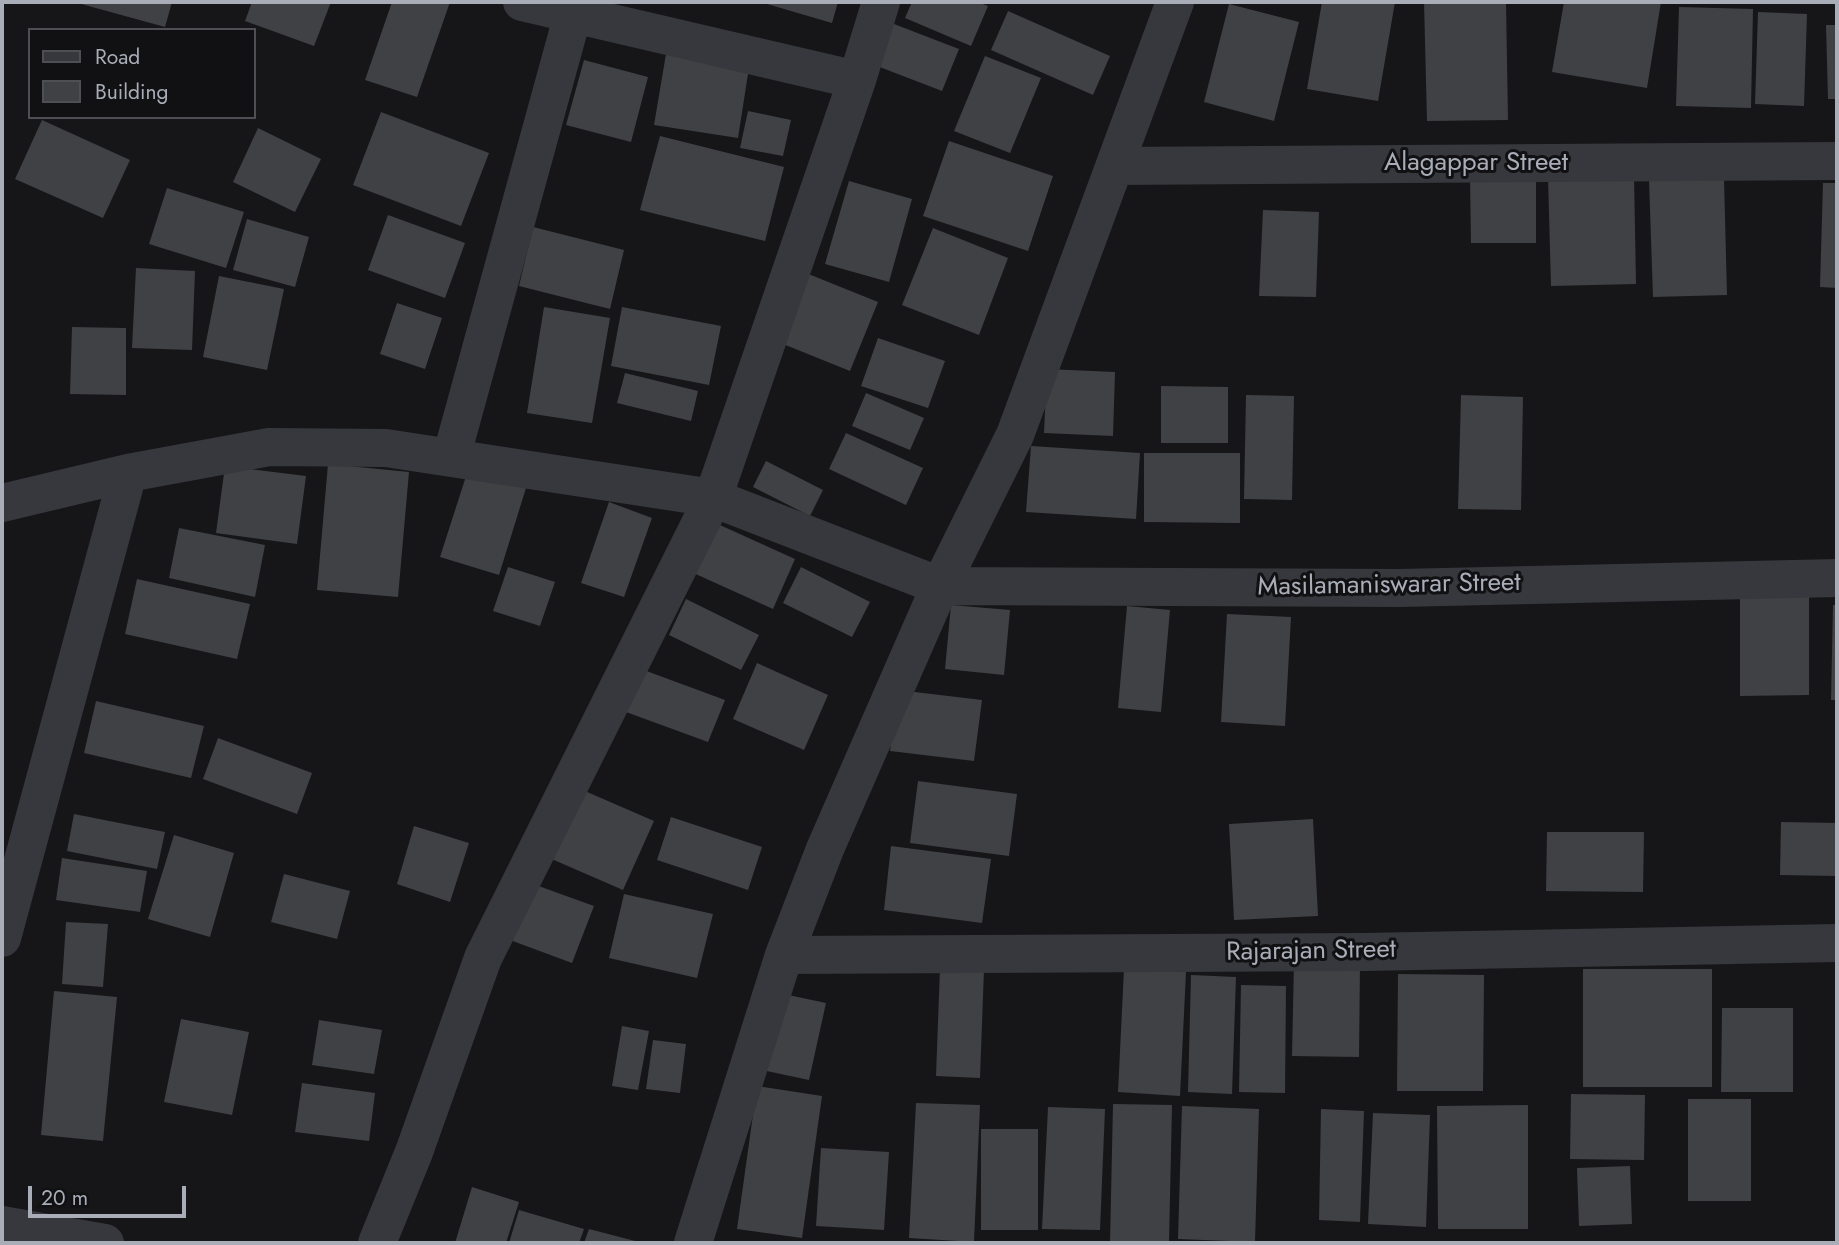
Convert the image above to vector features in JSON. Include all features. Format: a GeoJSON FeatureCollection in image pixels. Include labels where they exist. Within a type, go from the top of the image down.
{"type":"FeatureCollection","features":[{"type":"Feature","properties":{"kind":"street"},"geometry":{"type":"LineString","coordinates":[[522,2],[857,80]]}},
{"type":"Feature","properties":{"kind":"street"},"geometry":{"type":"LineString","coordinates":[[377,1243],[414,1152],[483,958],[713,498],[857,80],[881,2]]}},
{"type":"Feature","properties":{"kind":"street"},"geometry":{"type":"LineString","coordinates":[[692,1243],[784,956],[825,849],[940,586],[1015,435],[1175,2]]}},
{"type":"Feature","properties":{"kind":"street"},"geometry":{"type":"LineString","coordinates":[[451,458],[573,14]]}},
{"type":"Feature","properties":{"kind":"street","name":"Alagappar Street"},"geometry":{"type":"LineString","coordinates":[[1115,166],[1837,161]]}},
{"type":"Feature","properties":{"kind":"street"},"geometry":{"type":"LineString","coordinates":[[2,503],[128,472],[269,447],[386,448],[713,498],[940,586]]}},
{"type":"Feature","properties":{"kind":"street"},"geometry":{"type":"LineString","coordinates":[[2,938],[128,472]]}},
{"type":"Feature","properties":{"kind":"street","name":"Masilamaniswarar Street"},"geometry":{"type":"LineString","coordinates":[[940,586],[1400,588],[1837,578]]}},
{"type":"Feature","properties":{"kind":"street","name":"Rajarajan Street"},"geometry":{"type":"LineString","coordinates":[[784,956],[1350,952],[1837,943]]}},
{"type":"Feature","properties":{"kind":"street"},"geometry":{"type":"LineString","coordinates":[[2,1225],[105,1243]]}},
{"type":"Feature","properties":{"kind":"building"},"geometry":{"type":"Polygon","coordinates":[[[74,2],[172,2],[165,27],[74,2]]]}},
{"type":"Feature","properties":{"kind":"building"},"geometry":{"type":"Polygon","coordinates":[[[252,2],[331,2],[314,46],[245,21],[252,2]]]}},
{"type":"Feature","properties":{"kind":"building"},"geometry":{"type":"Polygon","coordinates":[[[392,2],[450,2],[417,97],[365,80],[392,2]]]}},
{"type":"Feature","properties":{"kind":"building"},"geometry":{"type":"Polygon","coordinates":[[[838,2],[832,23],[767,4],[838,2]]]}},
{"type":"Feature","properties":{"kind":"building"},"geometry":{"type":"Polygon","coordinates":[[[912,2],[978,2],[988,6],[971,46],[905,18],[912,2]]]}},
{"type":"Feature","properties":{"kind":"building"},"geometry":{"type":"Polygon","coordinates":[[[1322,2],[1395,2],[1378,101],[1307,89],[1322,2]]]}},
{"type":"Feature","properties":{"kind":"building"},"geometry":{"type":"Polygon","coordinates":[[[1424,2],[1506,2],[1508,120],[1427,121],[1424,2]]]}},
{"type":"Feature","properties":{"kind":"building"},"geometry":{"type":"Polygon","coordinates":[[[1564,2],[1661,2],[1647,88],[1552,72],[1564,2]]]}},
{"type":"Feature","properties":{"kind":"building"},"geometry":{"type":"Polygon","coordinates":[[[1229,4],[1299,22],[1274,121],[1204,102],[1229,4]]]}},
{"type":"Feature","properties":{"kind":"building"},"geometry":{"type":"Polygon","coordinates":[[[1679,7],[1753,9],[1751,108],[1676,106],[1679,7]]]}},
{"type":"Feature","properties":{"kind":"building"},"geometry":{"type":"Polygon","coordinates":[[[1008,11],[1110,56],[1093,95],[991,50],[1008,11]]]}},
{"type":"Feature","properties":{"kind":"building"},"geometry":{"type":"Polygon","coordinates":[[[1758,12],[1807,14],[1804,106],[1755,104],[1758,12]]]}},
{"type":"Feature","properties":{"kind":"building"},"geometry":{"type":"Polygon","coordinates":[[[881,19],[959,49],[942,91],[864,61],[881,19]]]}},
{"type":"Feature","properties":{"kind":"building"},"geometry":{"type":"Polygon","coordinates":[[[1826,25],[1837,25],[1837,99],[1828,99],[1826,25]]]}},
{"type":"Feature","properties":{"kind":"building"},"geometry":{"type":"Polygon","coordinates":[[[667,48],[750,61],[738,138],[654,125],[667,48]]]}},
{"type":"Feature","properties":{"kind":"building"},"geometry":{"type":"Polygon","coordinates":[[[985,56],[1041,78],[1010,153],[954,131],[985,56]]]}},
{"type":"Feature","properties":{"kind":"building"},"geometry":{"type":"Polygon","coordinates":[[[584,60],[648,77],[631,142],[566,125],[584,60]]]}},
{"type":"Feature","properties":{"kind":"building"},"geometry":{"type":"Polygon","coordinates":[[[748,111],[791,120],[783,156],[740,148],[748,111]]]}},
{"type":"Feature","properties":{"kind":"building"},"geometry":{"type":"Polygon","coordinates":[[[381,112],[489,153],[461,226],[353,185],[381,112]]]}},
{"type":"Feature","properties":{"kind":"building"},"geometry":{"type":"Polygon","coordinates":[[[42,120],[130,160],[103,218],[15,179],[42,120]]]}},
{"type":"Feature","properties":{"kind":"building"},"geometry":{"type":"Polygon","coordinates":[[[258,128],[321,159],[295,212],[233,182],[258,128]]]}},
{"type":"Feature","properties":{"kind":"building"},"geometry":{"type":"Polygon","coordinates":[[[660,136],[784,167],[765,241],[640,210],[660,136]]]}},
{"type":"Feature","properties":{"kind":"building"},"geometry":{"type":"Polygon","coordinates":[[[949,141],[1053,176],[1028,251],[923,216],[949,141]]]}},
{"type":"Feature","properties":{"kind":"building"},"geometry":{"type":"Polygon","coordinates":[[[1634,175],[1636,284],[1551,286],[1548,177],[1634,175]]]}},
{"type":"Feature","properties":{"kind":"building"},"geometry":{"type":"Polygon","coordinates":[[[1536,177],[1536,243],[1471,243],[1470,178],[1536,177]]]}},
{"type":"Feature","properties":{"kind":"building"},"geometry":{"type":"Polygon","coordinates":[[[1724,178],[1727,295],[1653,297],[1649,180],[1724,178]]]}},
{"type":"Feature","properties":{"kind":"building"},"geometry":{"type":"Polygon","coordinates":[[[849,181],[912,199],[889,282],[825,264],[849,181]]]}},
{"type":"Feature","properties":{"kind":"building"},"geometry":{"type":"Polygon","coordinates":[[[1823,183],[1837,183],[1837,288],[1820,287],[1823,183]]]}},
{"type":"Feature","properties":{"kind":"building"},"geometry":{"type":"Polygon","coordinates":[[[167,188],[244,212],[226,268],[149,244],[167,188]]]}},
{"type":"Feature","properties":{"kind":"building"},"geometry":{"type":"Polygon","coordinates":[[[1263,210],[1319,212],[1316,297],[1259,296],[1263,210]]]}},
{"type":"Feature","properties":{"kind":"building"},"geometry":{"type":"Polygon","coordinates":[[[388,215],[465,243],[445,298],[368,270],[388,215]]]}},
{"type":"Feature","properties":{"kind":"building"},"geometry":{"type":"Polygon","coordinates":[[[247,219],[309,237],[295,287],[233,270],[247,219]]]}},
{"type":"Feature","properties":{"kind":"building"},"geometry":{"type":"Polygon","coordinates":[[[533,227],[624,250],[610,309],[519,286],[533,227]]]}},
{"type":"Feature","properties":{"kind":"building"},"geometry":{"type":"Polygon","coordinates":[[[933,228],[1008,258],[979,335],[902,305],[933,228]]]}},
{"type":"Feature","properties":{"kind":"building"},"geometry":{"type":"Polygon","coordinates":[[[136,268],[195,271],[192,350],[132,348],[136,268]]]}},
{"type":"Feature","properties":{"kind":"building"},"geometry":{"type":"Polygon","coordinates":[[[806,273],[878,302],[850,371],[778,342],[806,273]]]}},
{"type":"Feature","properties":{"kind":"building"},"geometry":{"type":"Polygon","coordinates":[[[219,276],[284,289],[267,370],[203,357],[219,276]]]}},
{"type":"Feature","properties":{"kind":"building"},"geometry":{"type":"Polygon","coordinates":[[[397,303],[442,318],[425,369],[380,354],[397,303]]]}},
{"type":"Feature","properties":{"kind":"building"},"geometry":{"type":"Polygon","coordinates":[[[544,307],[610,318],[592,423],[527,413],[544,307]]]}},
{"type":"Feature","properties":{"kind":"building"},"geometry":{"type":"Polygon","coordinates":[[[622,307],[721,326],[709,385],[611,366],[622,307]]]}},
{"type":"Feature","properties":{"kind":"building"},"geometry":{"type":"Polygon","coordinates":[[[72,327],[126,328],[126,395],[70,394],[72,327]]]}},
{"type":"Feature","properties":{"kind":"building"},"geometry":{"type":"Polygon","coordinates":[[[878,338],[945,361],[928,408],[861,386],[878,338]]]}},
{"type":"Feature","properties":{"kind":"building"},"geometry":{"type":"Polygon","coordinates":[[[1047,369],[1115,372],[1113,436],[1044,433],[1047,369]]]}},
{"type":"Feature","properties":{"kind":"building"},"geometry":{"type":"Polygon","coordinates":[[[625,373],[698,391],[691,421],[617,403],[625,373]]]}},
{"type":"Feature","properties":{"kind":"building"},"geometry":{"type":"Polygon","coordinates":[[[1161,386],[1228,387],[1228,443],[1161,443],[1161,386]]]}},
{"type":"Feature","properties":{"kind":"building"},"geometry":{"type":"Polygon","coordinates":[[[866,393],[924,418],[910,450],[852,426],[866,393]]]}},
{"type":"Feature","properties":{"kind":"building"},"geometry":{"type":"Polygon","coordinates":[[[1246,395],[1294,396],[1292,500],[1244,499],[1246,395]]]}},
{"type":"Feature","properties":{"kind":"building"},"geometry":{"type":"Polygon","coordinates":[[[1461,395],[1523,397],[1521,510],[1458,509],[1461,395]]]}},
{"type":"Feature","properties":{"kind":"building"},"geometry":{"type":"Polygon","coordinates":[[[846,433],[923,468],[906,505],[829,469],[846,433]]]}},
{"type":"Feature","properties":{"kind":"building"},"geometry":{"type":"Polygon","coordinates":[[[1031,446],[1140,453],[1136,519],[1026,512],[1031,446]]]}},
{"type":"Feature","properties":{"kind":"building"},"geometry":{"type":"Polygon","coordinates":[[[1144,453],[1240,453],[1240,523],[1144,522],[1144,453]]]}},
{"type":"Feature","properties":{"kind":"building"},"geometry":{"type":"Polygon","coordinates":[[[766,461],[823,490],[810,516],[753,487],[766,461]]]}},
{"type":"Feature","properties":{"kind":"building"},"geometry":{"type":"Polygon","coordinates":[[[328,464],[409,472],[398,597],[317,590],[328,464]]]}},
{"type":"Feature","properties":{"kind":"building"},"geometry":{"type":"Polygon","coordinates":[[[225,466],[306,476],[297,544],[216,533],[225,466]]]}},
{"type":"Feature","properties":{"kind":"building"},"geometry":{"type":"Polygon","coordinates":[[[468,470],[526,488],[499,575],[440,557],[468,470]]]}},
{"type":"Feature","properties":{"kind":"building"},"geometry":{"type":"Polygon","coordinates":[[[609,502],[652,518],[624,597],[581,583],[609,502]]]}},
{"type":"Feature","properties":{"kind":"building"},"geometry":{"type":"Polygon","coordinates":[[[711,521],[795,559],[773,609],[689,571],[711,521]]]}},
{"type":"Feature","properties":{"kind":"building"},"geometry":{"type":"Polygon","coordinates":[[[179,528],[265,545],[255,597],[169,578],[179,528]]]}},
{"type":"Feature","properties":{"kind":"building"},"geometry":{"type":"Polygon","coordinates":[[[508,567],[555,582],[540,626],[493,611],[508,567]]]}},
{"type":"Feature","properties":{"kind":"building"},"geometry":{"type":"Polygon","coordinates":[[[801,567],[870,602],[852,637],[783,603],[801,567]]]}},
{"type":"Feature","properties":{"kind":"building"},"geometry":{"type":"Polygon","coordinates":[[[137,579],[250,604],[237,659],[125,634],[137,579]]]}},
{"type":"Feature","properties":{"kind":"building"},"geometry":{"type":"Polygon","coordinates":[[[1809,594],[1809,695],[1740,696],[1740,595],[1809,594]]]}},
{"type":"Feature","properties":{"kind":"building"},"geometry":{"type":"Polygon","coordinates":[[[686,599],[759,635],[741,670],[669,635],[686,599]]]}},
{"type":"Feature","properties":{"kind":"building"},"geometry":{"type":"Polygon","coordinates":[[[951,605],[1010,610],[1004,675],[945,669],[951,605]]]}},
{"type":"Feature","properties":{"kind":"building"},"geometry":{"type":"Polygon","coordinates":[[[1833,605],[1837,605],[1837,700],[1831,700],[1833,605]]]}},
{"type":"Feature","properties":{"kind":"building"},"geometry":{"type":"Polygon","coordinates":[[[1127,606],[1170,610],[1161,712],[1118,708],[1127,606]]]}},
{"type":"Feature","properties":{"kind":"building"},"geometry":{"type":"Polygon","coordinates":[[[1227,614],[1291,617],[1285,726],[1221,722],[1227,614]]]}},
{"type":"Feature","properties":{"kind":"building"},"geometry":{"type":"Polygon","coordinates":[[[757,663],[828,695],[804,750],[733,719],[757,663]]]}},
{"type":"Feature","properties":{"kind":"building"},"geometry":{"type":"Polygon","coordinates":[[[641,669],[725,700],[708,742],[626,712],[641,669]]]}},
{"type":"Feature","properties":{"kind":"building"},"geometry":{"type":"Polygon","coordinates":[[[898,690],[982,700],[974,761],[890,751],[898,690]]]}},
{"type":"Feature","properties":{"kind":"building"},"geometry":{"type":"Polygon","coordinates":[[[96,701],[204,726],[191,778],[84,753],[96,701]]]}},
{"type":"Feature","properties":{"kind":"building"},"geometry":{"type":"Polygon","coordinates":[[[218,738],[312,773],[297,814],[203,779],[218,738]]]}},
{"type":"Feature","properties":{"kind":"building"},"geometry":{"type":"Polygon","coordinates":[[[918,781],[1017,794],[1009,856],[910,843],[918,781]]]}},
{"type":"Feature","properties":{"kind":"building"},"geometry":{"type":"Polygon","coordinates":[[[578,788],[654,821],[623,890],[547,857],[578,788]]]}},
{"type":"Feature","properties":{"kind":"building"},"geometry":{"type":"Polygon","coordinates":[[[74,814],[165,832],[157,869],[67,851],[74,814]]]}},
{"type":"Feature","properties":{"kind":"building"},"geometry":{"type":"Polygon","coordinates":[[[671,817],[762,847],[748,890],[657,860],[671,817]]]}},
{"type":"Feature","properties":{"kind":"building"},"geometry":{"type":"Polygon","coordinates":[[[1313,819],[1318,916],[1234,920],[1229,824],[1313,819]]]}},
{"type":"Feature","properties":{"kind":"building"},"geometry":{"type":"Polygon","coordinates":[[[1781,822],[1837,823],[1837,876],[1780,875],[1781,822]]]}},
{"type":"Feature","properties":{"kind":"building"},"geometry":{"type":"Polygon","coordinates":[[[414,826],[469,843],[450,902],[397,884],[414,826]]]}},
{"type":"Feature","properties":{"kind":"building"},"geometry":{"type":"Polygon","coordinates":[[[1547,832],[1644,832],[1643,892],[1546,891],[1547,832]]]}},
{"type":"Feature","properties":{"kind":"building"},"geometry":{"type":"Polygon","coordinates":[[[174,835],[234,853],[210,937],[148,919],[174,835]]]}},
{"type":"Feature","properties":{"kind":"building"},"geometry":{"type":"Polygon","coordinates":[[[891,846],[991,859],[982,923],[884,910],[891,846]]]}},
{"type":"Feature","properties":{"kind":"building"},"geometry":{"type":"Polygon","coordinates":[[[62,858],[147,871],[140,912],[56,900],[62,858]]]}},
{"type":"Feature","properties":{"kind":"building"},"geometry":{"type":"Polygon","coordinates":[[[284,874],[350,891],[337,939],[271,922],[284,874]]]}},
{"type":"Feature","properties":{"kind":"building"},"geometry":{"type":"Polygon","coordinates":[[[533,884],[594,906],[572,963],[510,940],[533,884]]]}},
{"type":"Feature","properties":{"kind":"building"},"geometry":{"type":"Polygon","coordinates":[[[624,894],[713,914],[697,978],[609,958],[624,894]]]}},
{"type":"Feature","properties":{"kind":"building"},"geometry":{"type":"Polygon","coordinates":[[[66,922],[108,924],[103,987],[62,984],[66,922]]]}},
{"type":"Feature","properties":{"kind":"building"},"geometry":{"type":"Polygon","coordinates":[[[1294,962],[1360,963],[1359,1057],[1292,1056],[1294,962]]]}},
{"type":"Feature","properties":{"kind":"building"},"geometry":{"type":"Polygon","coordinates":[[[940,968],[984,969],[980,1078],[936,1076],[940,968]]]}},
{"type":"Feature","properties":{"kind":"building"},"geometry":{"type":"Polygon","coordinates":[[[1124,969],[1186,972],[1180,1096],[1118,1092],[1124,969]]]}},
{"type":"Feature","properties":{"kind":"building"},"geometry":{"type":"Polygon","coordinates":[[[1583,969],[1712,969],[1712,1087],[1583,1087],[1583,969]]]}},
{"type":"Feature","properties":{"kind":"building"},"geometry":{"type":"Polygon","coordinates":[[[1398,974],[1484,975],[1483,1091],[1397,1091],[1398,974]]]}},
{"type":"Feature","properties":{"kind":"building"},"geometry":{"type":"Polygon","coordinates":[[[1191,975],[1236,977],[1232,1094],[1188,1092],[1191,975]]]}},
{"type":"Feature","properties":{"kind":"building"},"geometry":{"type":"Polygon","coordinates":[[[1241,985],[1286,986],[1285,1093],[1239,1092],[1241,985]]]}},
{"type":"Feature","properties":{"kind":"building"},"geometry":{"type":"Polygon","coordinates":[[[54,991],[117,997],[103,1141],[41,1135],[54,991]]]}},
{"type":"Feature","properties":{"kind":"building"},"geometry":{"type":"Polygon","coordinates":[[[779,993],[826,1003],[809,1080],[762,1070],[779,993]]]}},
{"type":"Feature","properties":{"kind":"building"},"geometry":{"type":"Polygon","coordinates":[[[1722,1008],[1793,1008],[1793,1092],[1721,1092],[1722,1008]]]}},
{"type":"Feature","properties":{"kind":"building"},"geometry":{"type":"Polygon","coordinates":[[[181,1019],[249,1032],[232,1115],[164,1102],[181,1019]]]}},
{"type":"Feature","properties":{"kind":"building"},"geometry":{"type":"Polygon","coordinates":[[[319,1020],[382,1030],[374,1074],[312,1065],[319,1020]]]}},
{"type":"Feature","properties":{"kind":"building"},"geometry":{"type":"Polygon","coordinates":[[[622,1026],[649,1031],[638,1090],[612,1086],[622,1026]]]}},
{"type":"Feature","properties":{"kind":"building"},"geometry":{"type":"Polygon","coordinates":[[[653,1040],[686,1044],[680,1093],[646,1089],[653,1040]]]}},
{"type":"Feature","properties":{"kind":"building"},"geometry":{"type":"Polygon","coordinates":[[[302,1083],[375,1093],[369,1141],[295,1132],[302,1083]]]}},
{"type":"Feature","properties":{"kind":"building"},"geometry":{"type":"Polygon","coordinates":[[[757,1086],[822,1096],[802,1238],[737,1229],[757,1086]]]}},
{"type":"Feature","properties":{"kind":"building"},"geometry":{"type":"Polygon","coordinates":[[[1571,1094],[1645,1095],[1644,1160],[1570,1159],[1571,1094]]]}},
{"type":"Feature","properties":{"kind":"building"},"geometry":{"type":"Polygon","coordinates":[[[1688,1099],[1751,1099],[1751,1201],[1688,1201],[1688,1099]]]}},
{"type":"Feature","properties":{"kind":"building"},"geometry":{"type":"Polygon","coordinates":[[[916,1103],[980,1105],[974,1242],[909,1238],[916,1103]]]}},
{"type":"Feature","properties":{"kind":"building"},"geometry":{"type":"Polygon","coordinates":[[[1113,1104],[1172,1105],[1169,1243],[1110,1242],[1113,1104]]]}},
{"type":"Feature","properties":{"kind":"building"},"geometry":{"type":"Polygon","coordinates":[[[1528,1105],[1528,1229],[1438,1229],[1437,1106],[1528,1105]]]}},
{"type":"Feature","properties":{"kind":"building"},"geometry":{"type":"Polygon","coordinates":[[[1182,1106],[1259,1109],[1255,1242],[1178,1239],[1182,1106]]]}},
{"type":"Feature","properties":{"kind":"building"},"geometry":{"type":"Polygon","coordinates":[[[1048,1107],[1105,1109],[1100,1230],[1042,1229],[1048,1107]]]}},
{"type":"Feature","properties":{"kind":"building"},"geometry":{"type":"Polygon","coordinates":[[[1321,1109],[1364,1111],[1360,1222],[1319,1220],[1321,1109]]]}},
{"type":"Feature","properties":{"kind":"building"},"geometry":{"type":"Polygon","coordinates":[[[1373,1113],[1430,1115],[1426,1227],[1368,1224],[1373,1113]]]}},
{"type":"Feature","properties":{"kind":"building"},"geometry":{"type":"Polygon","coordinates":[[[981,1129],[1038,1129],[1038,1230],[981,1230],[981,1129]]]}},
{"type":"Feature","properties":{"kind":"building"},"geometry":{"type":"Polygon","coordinates":[[[821,1148],[889,1152],[884,1230],[816,1226],[821,1148]]]}},
{"type":"Feature","properties":{"kind":"building"},"geometry":{"type":"Polygon","coordinates":[[[1630,1166],[1632,1224],[1579,1226],[1577,1168],[1630,1166]]]}},
{"type":"Feature","properties":{"kind":"building"},"geometry":{"type":"Polygon","coordinates":[[[472,1187],[519,1202],[506,1243],[455,1243],[472,1187]]]}},
{"type":"Feature","properties":{"kind":"building"},"geometry":{"type":"Polygon","coordinates":[[[519,1210],[584,1229],[579,1243],[509,1243],[519,1210]]]}},
{"type":"Feature","properties":{"kind":"building"},"geometry":{"type":"Polygon","coordinates":[[[589,1229],[639,1242],[639,1243],[584,1243],[589,1229]]]}}]}
